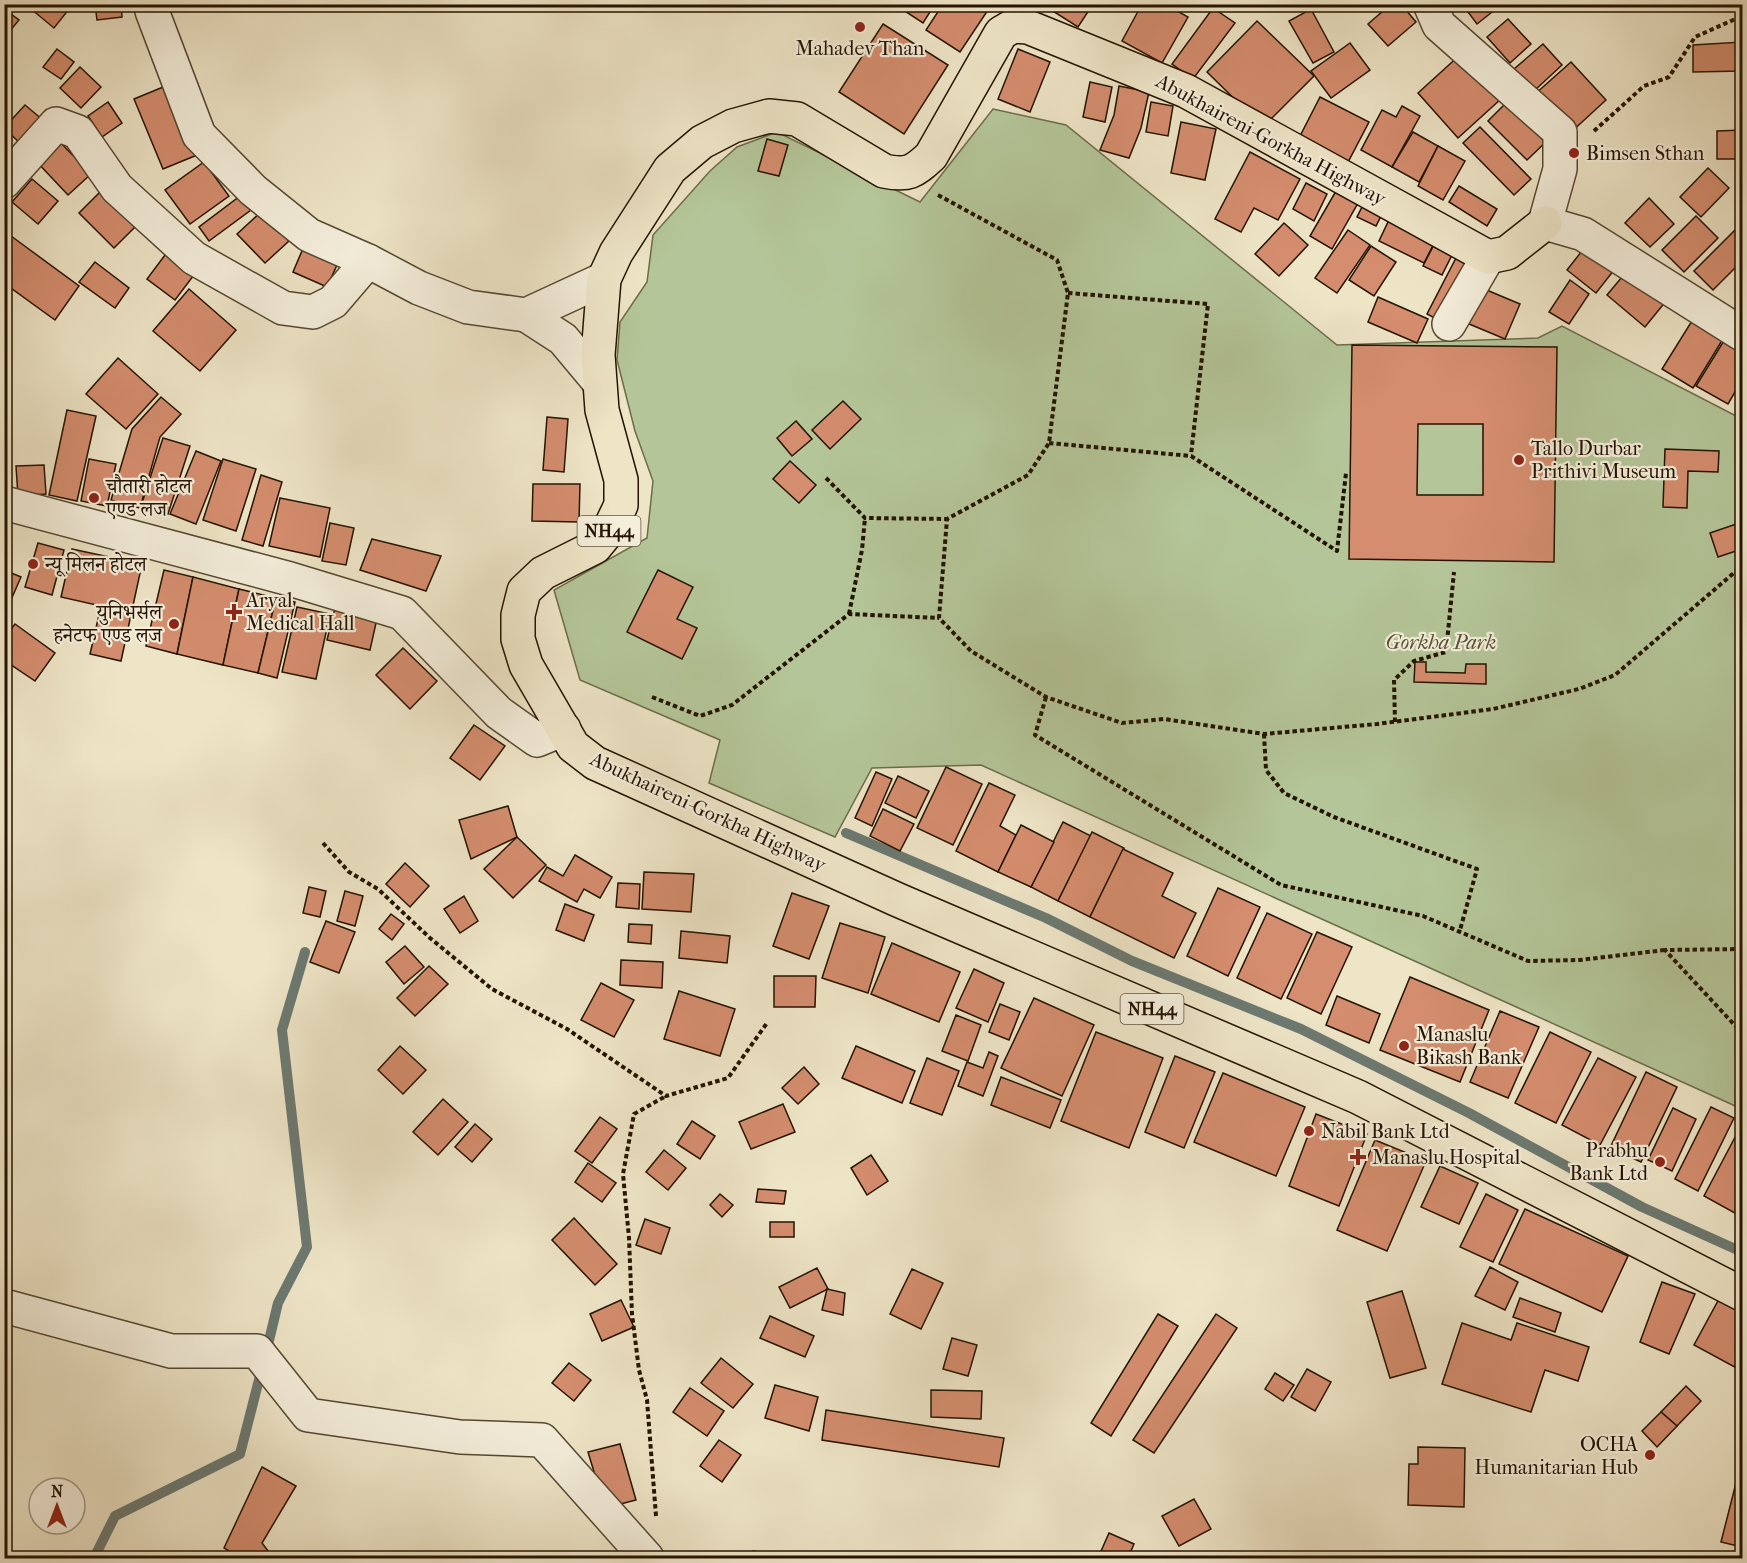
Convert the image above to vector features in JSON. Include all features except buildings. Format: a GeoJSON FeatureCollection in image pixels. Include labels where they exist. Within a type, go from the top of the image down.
{"type":"FeatureCollection","features":[{"type":"Feature","properties":{"kind":"main road","name":"Abukhaireni-Gorkha Highway"},"geometry":{"type":"LineString","coordinates":[[1488,257],[1186,91],[1028,27],[1013,26],[1001,33],[931,156],[916,171],[900,174],[884,171],[823,132],[797,119],[769,116],[733,126],[702,142],[669,170],[616,253],[604,279],[598,355],[599,382],[602,410],[621,480],[621,505],[609,530],[595,547],[543,573],[524,591],[518,615],[518,639],[526,665],[573,746],[595,764],[898,900],[1358,1097],[1743,1294]]}},
{"type":"Feature","properties":{"kind":"main road"},"geometry":{"type":"LineString","coordinates":[[1488,257],[1507,253],[1545,223]]}},
{"type":"Feature","properties":{"kind":"street"},"geometry":{"type":"LineString","coordinates":[[152,4],[152,11],[199,135],[253,190],[309,235],[368,261],[419,288],[468,307],[526,315],[563,339],[599,382]]}},
{"type":"Feature","properties":{"kind":"street"},"geometry":{"type":"LineString","coordinates":[[1430,4],[1439,25],[1560,132],[1560,169],[1545,223],[1583,234],[1743,334]]}},
{"type":"Feature","properties":{"kind":"street"},"geometry":{"type":"LineString","coordinates":[[4,182],[56,124],[78,132],[117,188],[194,258],[283,308],[313,312],[333,302],[368,261]]}},
{"type":"Feature","properties":{"kind":"street"},"geometry":{"type":"LineString","coordinates":[[1449,324],[1488,257]]}},
{"type":"Feature","properties":{"kind":"street"},"geometry":{"type":"LineString","coordinates":[[526,315],[604,279]]}},
{"type":"Feature","properties":{"kind":"street"},"geometry":{"type":"LineString","coordinates":[[4,503],[290,579],[402,613],[499,713],[537,740],[564,729]]}},
{"type":"Feature","properties":{"kind":"street"},"geometry":{"type":"LineString","coordinates":[[4,1306],[171,1351],[257,1351],[308,1415],[460,1437],[542,1440],[647,1558]]}},
{"type":"Feature","properties":{"kind":"path"},"geometry":{"type":"LineString","coordinates":[[1592,132],[1644,86],[1669,77],[1695,37],[1743,16]]}},
{"type":"Feature","properties":{"kind":"path"},"geometry":{"type":"LineString","coordinates":[[826,478],[866,518],[947,519],[1028,475],[1048,443],[1068,293],[1057,260],[900,174]]}},
{"type":"Feature","properties":{"kind":"path"},"geometry":{"type":"LineString","coordinates":[[1068,293],[1208,304],[1191,456]]}},
{"type":"Feature","properties":{"kind":"path"},"geometry":{"type":"LineString","coordinates":[[1048,443],[1191,456],[1337,551],[1346,473]]}},
{"type":"Feature","properties":{"kind":"path"},"geometry":{"type":"LineString","coordinates":[[849,614],[866,518]]}},
{"type":"Feature","properties":{"kind":"path"},"geometry":{"type":"LineString","coordinates":[[939,618],[947,519]]}},
{"type":"Feature","properties":{"kind":"path"},"geometry":{"type":"LineString","coordinates":[[652,697],[700,716],[732,705],[849,614],[939,618],[971,651],[1047,697],[1122,723],[1164,719],[1264,734],[1395,722],[1493,709],[1579,689],[1615,675],[1743,566]]}},
{"type":"Feature","properties":{"kind":"path"},"geometry":{"type":"LineString","coordinates":[[1395,722],[1394,680],[1414,661],[1446,652],[1454,572]]}},
{"type":"Feature","properties":{"kind":"path"},"geometry":{"type":"LineString","coordinates":[[1735,572],[1743,575]]}},
{"type":"Feature","properties":{"kind":"path"},"geometry":{"type":"LineString","coordinates":[[1047,697],[1035,735],[1281,885],[1423,916],[1528,961],[1580,960],[1665,950],[1743,949]]}},
{"type":"Feature","properties":{"kind":"path"},"geometry":{"type":"LineString","coordinates":[[1264,734],[1266,770],[1284,793],[1334,817],[1477,869],[1460,930]]}},
{"type":"Feature","properties":{"kind":"path"},"geometry":{"type":"LineString","coordinates":[[323,843],[349,872],[378,890],[430,938],[492,989],[567,1029],[666,1096]]}},
{"type":"Feature","properties":{"kind":"path"},"geometry":{"type":"LineString","coordinates":[[1665,950],[1743,1033]]}},
{"type":"Feature","properties":{"kind":"path"},"geometry":{"type":"LineString","coordinates":[[656,1518],[647,1400],[639,1370],[632,1314],[630,1239],[623,1174],[634,1114],[666,1096],[729,1078],[767,1023]]}},
{"type":"Feature","properties":{"kind":"green space","name":"Gorkha Park"},"geometry":{"type":"Polygon","coordinates":[[[993,109],[1066,125],[1337,345],[1538,338],[1562,326],[1742,419],[1742,1109],[981,765],[872,768],[835,837],[709,783],[720,740],[580,680],[554,590],[647,538],[653,481],[635,431],[617,360],[620,322],[647,282],[653,235],[710,171],[737,147],[777,132],[920,202],[993,109]]]}},
{"type":"Feature","properties":{"kind":"waterway"},"geometry":{"type":"LineString","coordinates":[[846,833],[1046,918],[1132,961],[1301,1029],[1469,1113],[1642,1207],[1742,1252]]}},
{"type":"Feature","properties":{"kind":"waterway"},"geometry":{"type":"LineString","coordinates":[[266,1353],[278,1303],[307,1247],[282,1030],[305,952]]}},
{"type":"Feature","properties":{"kind":"waterway"},"geometry":{"type":"LineString","coordinates":[[94,1558],[115,1516],[240,1454],[262,1368]]}},
{"type":"Feature","properties":{"kind":"place","name":"Mahadev Than"},"geometry":{"type":"Point","coordinates":[860,27]}},
{"type":"Feature","properties":{"kind":"place","name":"Bimsen Sthan"},"geometry":{"type":"Point","coordinates":[1574,153]}},
{"type":"Feature","properties":{"kind":"place","name":"Tallo Durbar Prithivi Museum"},"geometry":{"type":"Point","coordinates":[1519,460]}},
{"type":"Feature","properties":{"kind":"place","name":"चौतारी होटल एण्ड लज"},"geometry":{"type":"Point","coordinates":[94,498]}},
{"type":"Feature","properties":{"kind":"place","name":"न्यू मिलन होटल"},"geometry":{"type":"Point","coordinates":[33,564]}},
{"type":"Feature","properties":{"kind":"place","name":"Aryal Medical Hall"},"geometry":{"type":"Point","coordinates":[234,612]}},
{"type":"Feature","properties":{"kind":"place","name":"युनिभर्सल हनेटफ एण्ड लज"},"geometry":{"type":"Point","coordinates":[174,624]}},
{"type":"Feature","properties":{"kind":"place","name":"Manaslu Bikash Bank"},"geometry":{"type":"Point","coordinates":[1404,1046]}},
{"type":"Feature","properties":{"kind":"place","name":"Nabil Bank Ltd"},"geometry":{"type":"Point","coordinates":[1309,1131]}},
{"type":"Feature","properties":{"kind":"place","name":"Manaslu Hospital"},"geometry":{"type":"Point","coordinates":[1358,1157]}},
{"type":"Feature","properties":{"kind":"place","name":"Prabhu Bank Ltd"},"geometry":{"type":"Point","coordinates":[1660,1162]}},
{"type":"Feature","properties":{"kind":"place","name":"OCHA Humanitarian Hub"},"geometry":{"type":"Point","coordinates":[1650,1455]}}]}
